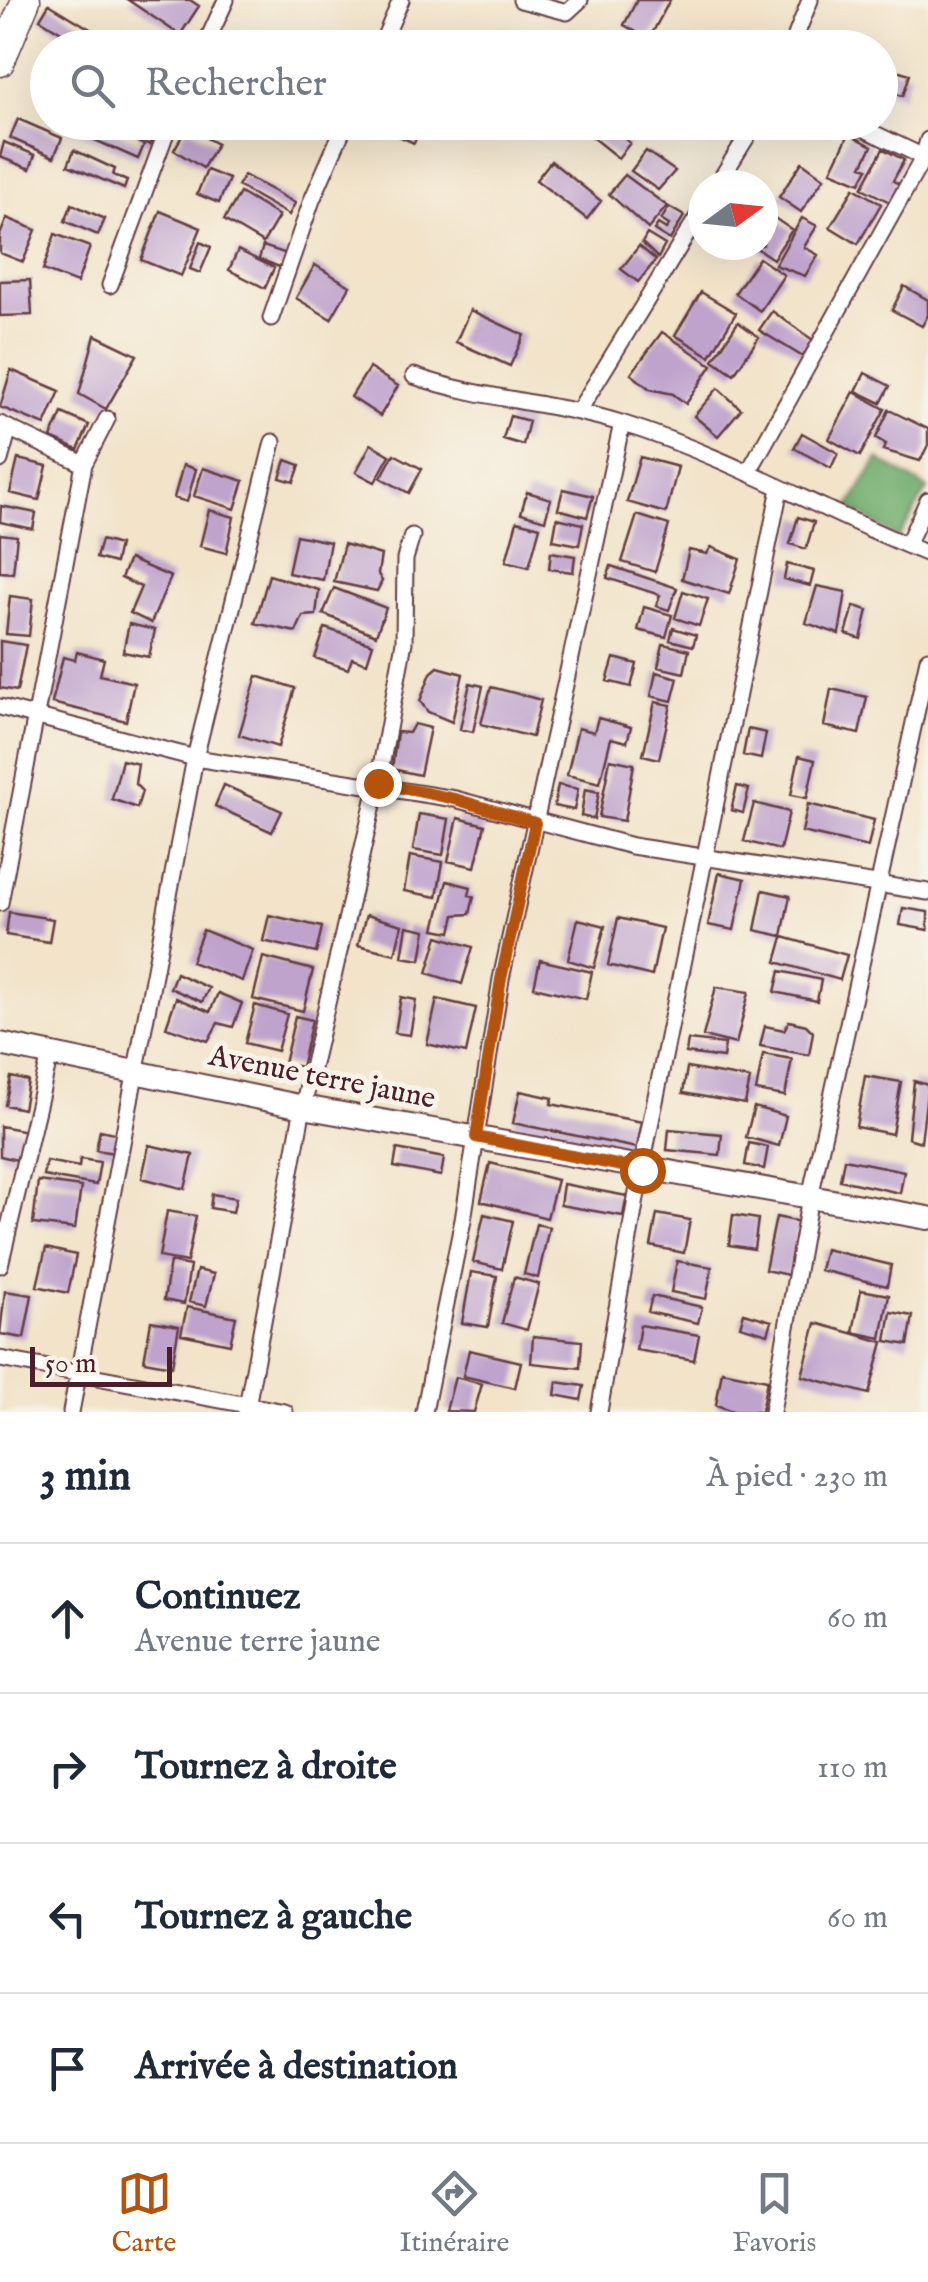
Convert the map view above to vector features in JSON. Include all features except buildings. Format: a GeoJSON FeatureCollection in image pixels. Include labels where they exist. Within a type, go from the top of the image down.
{"type":"FeatureCollection","features":[{"type":"Feature","properties":{"kind":"highway"},"geometry":{"type":"LineString","coordinates":[[0,62],[26,0]]}},
{"type":"Feature","properties":{"kind":"street"},"geometry":{"type":"LineString","coordinates":[[212,30],[226,0]]}},
{"type":"Feature","properties":{"kind":"street"},"geometry":{"type":"LineString","coordinates":[[388,30],[401,0]]}},
{"type":"Feature","properties":{"kind":"street"},"geometry":{"type":"LineString","coordinates":[[521,0],[567,12],[580,0]]}},
{"type":"Feature","properties":{"kind":"street"},"geometry":{"type":"LineString","coordinates":[[798,30],[810,0]]}},
{"type":"Feature","properties":{"kind":"street"},"geometry":{"type":"LineString","coordinates":[[110,285],[163,140]]}},
{"type":"Feature","properties":{"kind":"street"},"geometry":{"type":"LineString","coordinates":[[271,318],[312,200],[338,140]]}},
{"type":"Feature","properties":{"kind":"street"},"geometry":{"type":"LineString","coordinates":[[726,170],[745,140]]}},
{"type":"Feature","properties":{"kind":"street"},"geometry":{"type":"LineString","coordinates":[[887,140],[926,159]]}},
{"type":"Feature","properties":{"kind":"street"},"geometry":{"type":"LineString","coordinates":[[748,473],[926,159],[928,140]]}},
{"type":"Feature","properties":{"kind":"street"},"geometry":{"type":"LineString","coordinates":[[578,412],[688,232]]}},
{"type":"Feature","properties":{"kind":"street"},"geometry":{"type":"LineString","coordinates":[[414,376],[464,394],[622,423],[748,473],[928,554]]}},
{"type":"Feature","properties":{"kind":"street"},"geometry":{"type":"LineString","coordinates":[[0,904],[84,464],[107,419]]}},
{"type":"Feature","properties":{"kind":"street"},"geometry":{"type":"LineString","coordinates":[[424,1412],[476,1137],[501,979],[622,423]]}},
{"type":"Feature","properties":{"kind":"street"},"geometry":{"type":"LineString","coordinates":[[0,460],[4,426],[84,464]]}},
{"type":"Feature","properties":{"kind":"street"},"geometry":{"type":"LineString","coordinates":[[71,1412],[195,758],[273,442]]}},
{"type":"Feature","properties":{"kind":"street"},"geometry":{"type":"LineString","coordinates":[[599,1412],[642,1170],[780,488]]}},
{"type":"Feature","properties":{"kind":"street"},"geometry":{"type":"LineString","coordinates":[[907,545],[928,500]]}},
{"type":"Feature","properties":{"kind":"street"},"geometry":{"type":"LineString","coordinates":[[247,1408],[303,1107],[378,783],[404,642],[405,559],[412,536]]}},
{"type":"Feature","properties":{"kind":"street"},"geometry":{"type":"LineString","coordinates":[[772,1412],[810,1197],[928,659]]}},
{"type":"Feature","properties":{"kind":"street"},"geometry":{"type":"LineString","coordinates":[[0,707],[195,758],[378,783],[455,799],[535,823],[706,858],[928,892]]}},
{"type":"Feature","properties":{"kind":"street","name":"Avenue terre jaune"},"geometry":{"type":"LineString","coordinates":[[0,1044],[303,1107],[928,1218]]}},
{"type":"Feature","properties":{"kind":"street"},"geometry":{"type":"LineString","coordinates":[[0,1265],[50,1055]]}},
{"type":"Feature","properties":{"kind":"street"},"geometry":{"type":"LineString","coordinates":[[0,1359],[247,1408],[285,1412]]}},
{"type":"Feature","properties":{"kind":"green space"},"geometry":{"type":"Polygon","coordinates":[[[878,459],[928,489],[898,538],[849,507],[878,459]]]}},
{"type":"Feature","properties":{"kind":"route"},"geometry":{"type":"LineString","coordinates":[[378,783],[455,799],[535,823],[501,979],[476,1137],[642,1170]]}}]}
